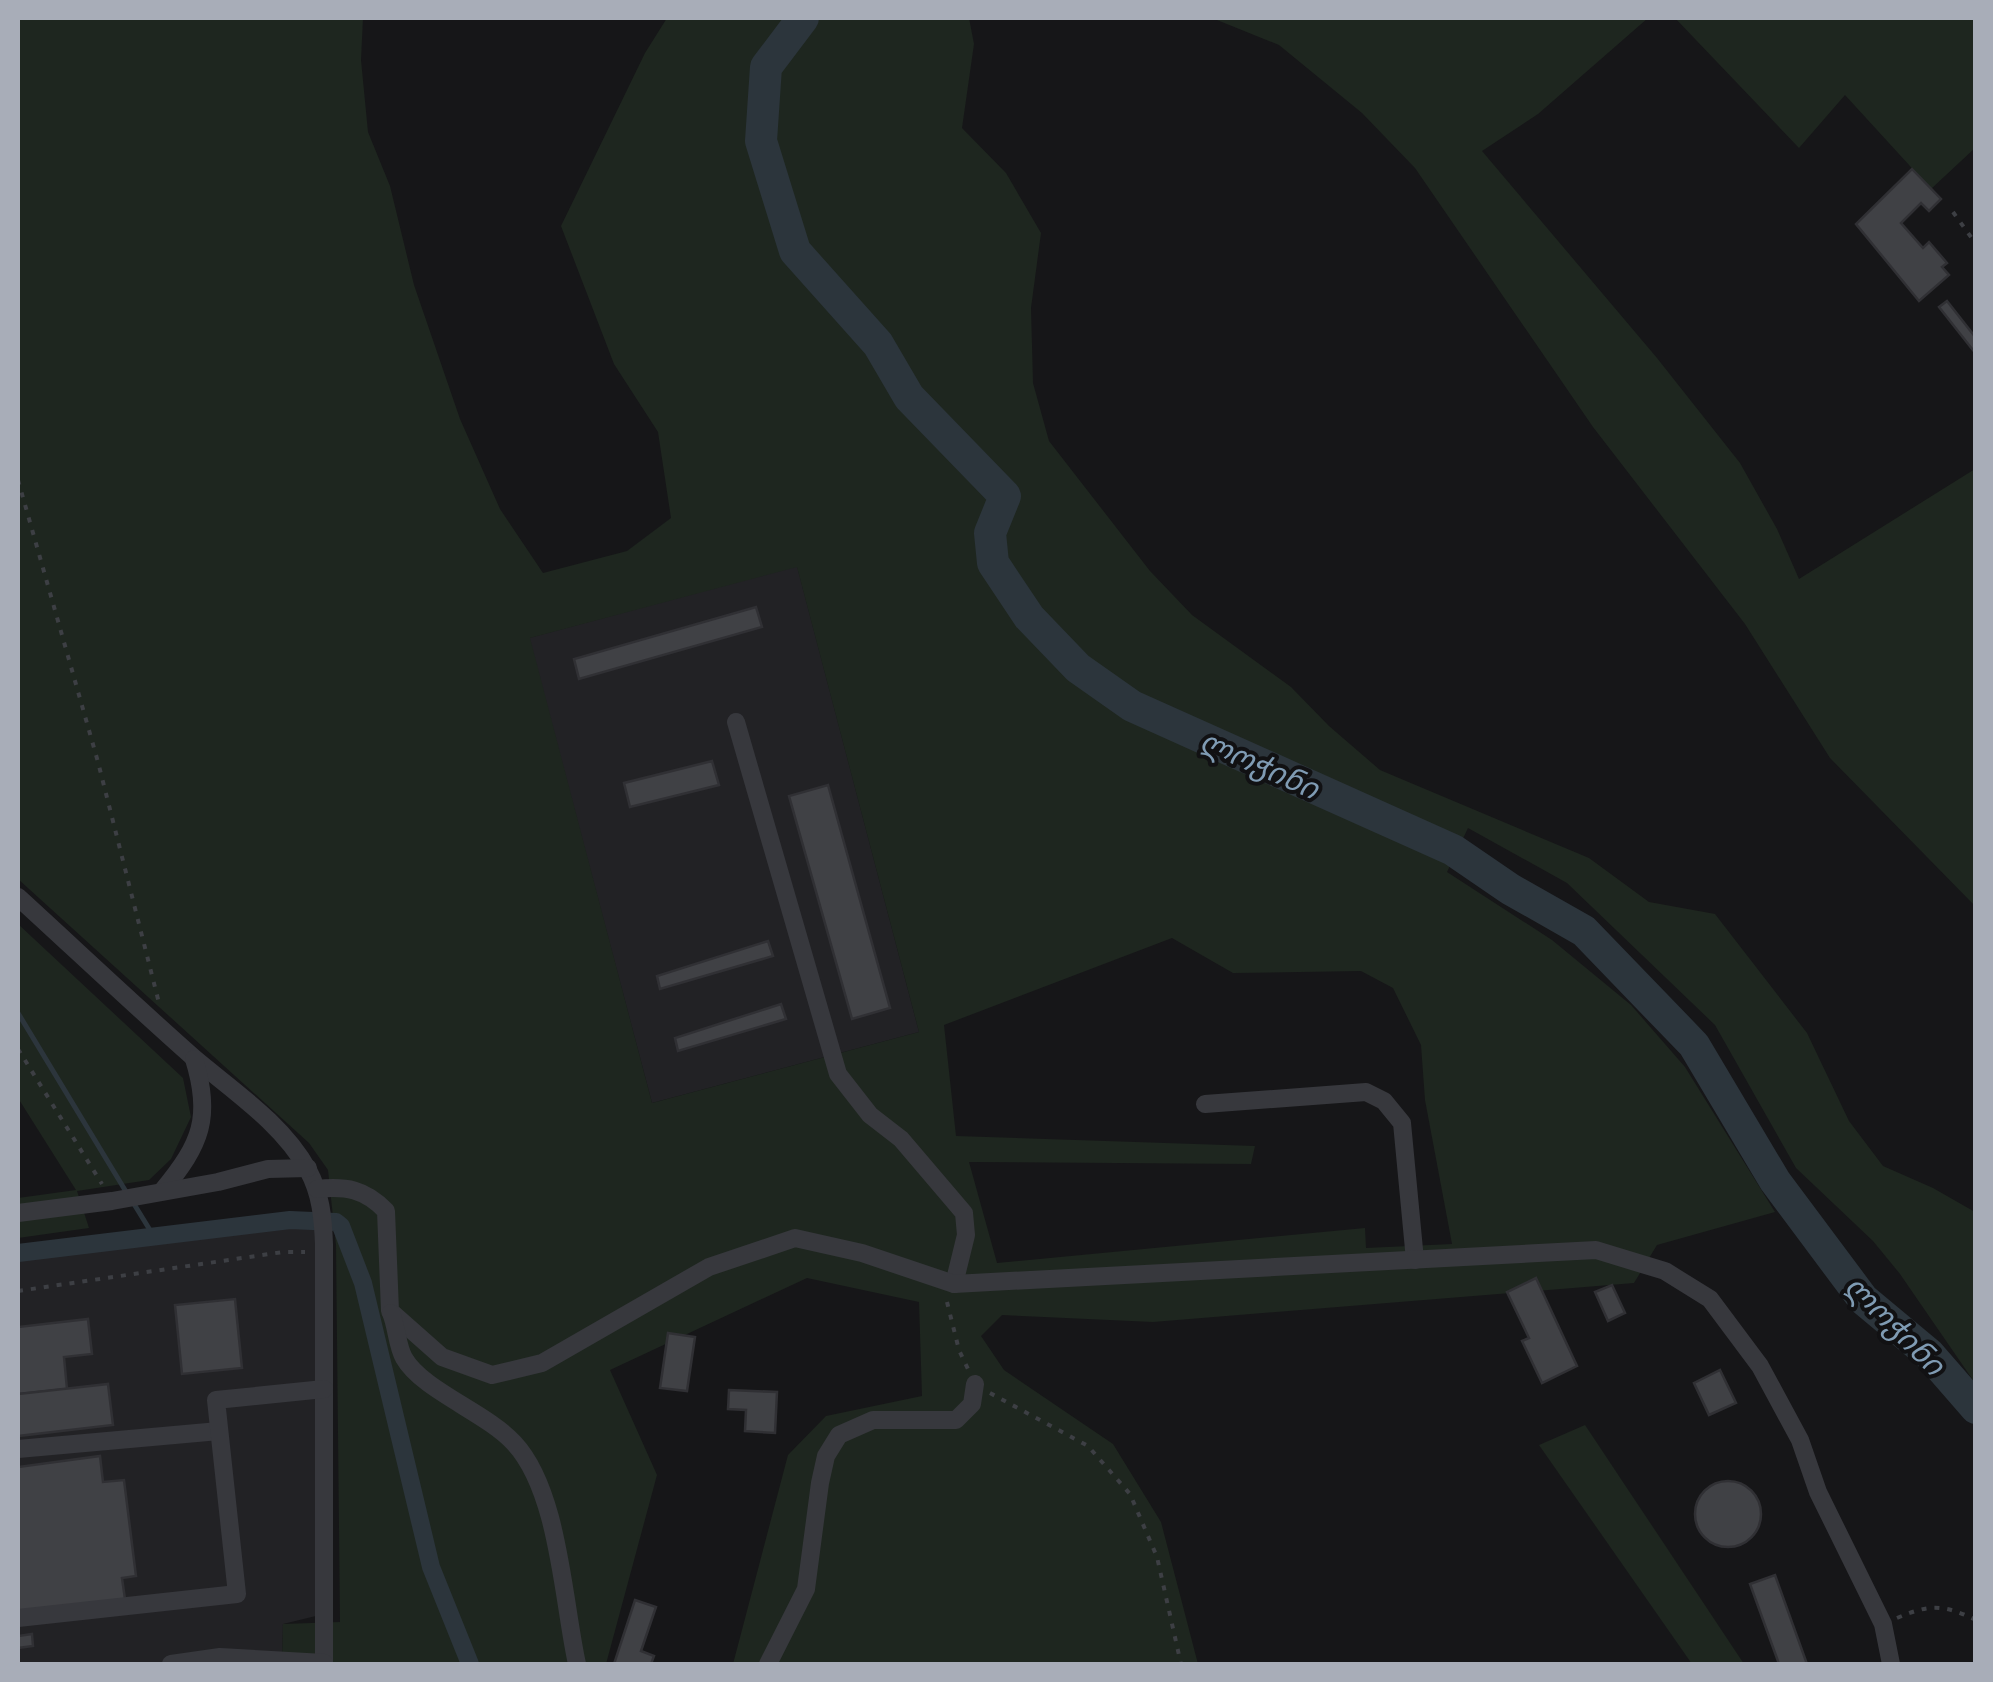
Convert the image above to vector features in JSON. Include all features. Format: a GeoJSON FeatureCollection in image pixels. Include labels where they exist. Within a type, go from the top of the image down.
{"type":"FeatureCollection","features":[{"type":"Feature","properties":{"kind":"street"},"geometry":{"type":"LineString","coordinates":[[736,722],[838,1074],[870,1116],[901,1140],[964,1212],[966,1235],[954,1284]]}},
{"type":"Feature","properties":{"kind":"street"},"geometry":{"type":"LineString","coordinates":[[18,897],[292,1146],[308,1168],[323,1211],[324,1664],[220,1658],[171,1664]]}},
{"type":"Feature","properties":{"kind":"street"},"geometry":{"type":"LineString","coordinates":[[163,1190],[190,1158],[203,1112],[202,1086],[193,1057]]}},
{"type":"Feature","properties":{"kind":"street"},"geometry":{"type":"LineString","coordinates":[[1206,1104],[1366,1092],[1384,1101],[1402,1122],[1415,1260]]}},
{"type":"Feature","properties":{"kind":"street"},"geometry":{"type":"LineString","coordinates":[[18,1212],[112,1201],[218,1182],[268,1168],[308,1168]]}},
{"type":"Feature","properties":{"kind":"street"},"geometry":{"type":"LineString","coordinates":[[317,1189],[344,1186],[372,1196],[386,1211],[390,1311],[403,1356],[418,1375],[515,1443],[532,1471],[552,1524],[577,1664]]}},
{"type":"Feature","properties":{"kind":"street"},"geometry":{"type":"LineString","coordinates":[[390,1311],[442,1357],[492,1376],[542,1364],[710,1267],[795,1238],[862,1253],[954,1284],[1596,1250],[1664,1271],[1710,1299],[1760,1366],[1800,1440],[1818,1492],[1883,1624],[1891,1664]]}},
{"type":"Feature","properties":{"kind":"street"},"geometry":{"type":"LineString","coordinates":[[768,1664],[806,1590],[820,1483],[826,1456],[839,1435],[874,1420],[956,1420],[972,1404],[975,1384]]}},
{"type":"Feature","properties":{"kind":"street"},"geometry":{"type":"LineString","coordinates":[[18,1618],[237,1594],[216,1400],[324,1388]]}},
{"type":"Feature","properties":{"kind":"street"},"geometry":{"type":"LineString","coordinates":[[18,1449],[220,1431]]}},
{"type":"Feature","properties":{"kind":"path"},"geometry":{"type":"LineString","coordinates":[[1954,212],[1976,244]]}},
{"type":"Feature","properties":{"kind":"path"},"geometry":{"type":"LineString","coordinates":[[18,480],[98,762],[166,1032]]}},
{"type":"Feature","properties":{"kind":"path"},"geometry":{"type":"LineString","coordinates":[[18,1048],[112,1201]]}},
{"type":"Feature","properties":{"kind":"path"},"geometry":{"type":"LineString","coordinates":[[18,1291],[324,1248]]}},
{"type":"Feature","properties":{"kind":"path"},"geometry":{"type":"LineString","coordinates":[[954,1284],[946,1296],[959,1350],[975,1384],[1088,1446],[1130,1494],[1157,1557],[1181,1664]]}},
{"type":"Feature","properties":{"kind":"path"},"geometry":{"type":"LineString","coordinates":[[1883,1624],[1918,1610],[1948,1606],[1976,1620]]}},
{"type":"Feature","properties":{"kind":"shaded area"},"geometry":{"type":"Polygon","coordinates":[[[18,18],[363,18],[361,60],[368,132],[390,186],[414,285],[460,419],[500,509],[543,573],[627,551],[671,518],[658,432],[614,364],[561,226],[645,53],[667,18],[969,18],[974,44],[962,128],[1006,173],[1041,233],[1031,308],[1033,383],[1049,441],[1150,571],[1192,615],[1291,687],[1380,770],[1589,858],[1649,902],[1715,914],[1807,1033],[1849,1121],[1883,1166],[1975,1212],[1975,1383],[1873,1241],[1796,1168],[1715,1025],[1567,883],[1468,828],[1447,872],[1552,940],[1631,1005],[1685,1067],[1775,1212],[1657,1245],[1634,1283],[1153,1322],[1002,1315],[981,1336],[1004,1370],[1113,1444],[1161,1522],[1198,1664],[733,1664],[788,1455],[826,1416],[922,1396],[919,1302],[807,1278],[610,1370],[657,1475],[606,1664],[282,1664],[283,1624],[340,1622],[336,1245],[328,1170],[309,1143],[18,879],[18,18]],[[797,567],[530,638],[652,1103],[919,1032],[797,567]],[[1172,938],[944,1025],[956,1136],[1255,1146],[1251,1164],[969,1162],[997,1263],[1365,1228],[1366,1248],[1452,1244],[1425,1100],[1421,1045],[1393,988],[1361,971],[1233,973],[1172,938]]]}},
{"type":"Feature","properties":{"kind":"shaded area"},"geometry":{"type":"Polygon","coordinates":[[[1212,18],[1648,18],[1538,114],[1482,151],[1740,463],[1777,529],[1799,579],[1975,469],[1975,906],[1830,758],[1745,624],[1593,427],[1415,168],[1362,113],[1279,45],[1212,18]]]}},
{"type":"Feature","properties":{"kind":"shaded area"},"geometry":{"type":"Polygon","coordinates":[[[1675,18],[1975,18],[1975,148],[1931,189],[1845,95],[1799,148],[1675,18]]]}},
{"type":"Feature","properties":{"kind":"shaded area"},"geometry":{"type":"Polygon","coordinates":[[[797,566],[919,1032],[652,1103],[529,638],[797,566]]]}},
{"type":"Feature","properties":{"kind":"shaded area"},"geometry":{"type":"Polygon","coordinates":[[[18,924],[183,1078],[191,1117],[171,1159],[149,1180],[77,1191],[89,1228],[18,1238],[18,1198],[76,1190],[18,1098],[18,924]]]}},
{"type":"Feature","properties":{"kind":"shaded area"},"geometry":{"type":"Polygon","coordinates":[[[290,1220],[309,1221],[324,1244],[324,1614],[283,1624],[282,1664],[18,1664],[18,1253],[290,1220]]]}},
{"type":"Feature","properties":{"kind":"shaded area"},"geometry":{"type":"Polygon","coordinates":[[[1585,1425],[1744,1664],[1692,1664],[1539,1445],[1585,1425]]]}},
{"type":"Feature","properties":{"kind":"building"},"geometry":{"type":"Polygon","coordinates":[[[1912,169],[1941,199],[1929,211],[1921,203],[1901,223],[1923,248],[1929,242],[1947,263],[1942,267],[1949,275],[1919,301],[1856,224],[1912,169]]]}},
{"type":"Feature","properties":{"kind":"building"},"geometry":{"type":"Polygon","coordinates":[[[1947,301],[1976,338],[1976,354],[1939,307],[1947,301]]]}},
{"type":"Feature","properties":{"kind":"building"},"geometry":{"type":"Polygon","coordinates":[[[756,607],[762,627],[579,679],[574,659],[756,607]]]}},
{"type":"Feature","properties":{"kind":"building"},"geometry":{"type":"Polygon","coordinates":[[[712,761],[719,785],[630,807],[624,783],[712,761]]]}},
{"type":"Feature","properties":{"kind":"building"},"geometry":{"type":"Polygon","coordinates":[[[828,785],[890,1008],[852,1019],[789,796],[828,785]]]}},
{"type":"Feature","properties":{"kind":"building"},"geometry":{"type":"Polygon","coordinates":[[[768,941],[773,956],[660,989],[657,976],[768,941]]]}},
{"type":"Feature","properties":{"kind":"building"},"geometry":{"type":"Polygon","coordinates":[[[781,1004],[786,1019],[678,1051],[675,1038],[781,1004]]]}},
{"type":"Feature","properties":{"kind":"building"},"geometry":{"type":"Polygon","coordinates":[[[1536,1278],[1577,1366],[1542,1383],[1522,1341],[1529,1338],[1507,1292],[1536,1278]]]}},
{"type":"Feature","properties":{"kind":"building"},"geometry":{"type":"Polygon","coordinates":[[[1612,1285],[1625,1313],[1608,1321],[1595,1292],[1612,1285]]]}},
{"type":"Feature","properties":{"kind":"building"},"geometry":{"type":"Polygon","coordinates":[[[235,1299],[242,1368],[182,1374],[175,1305],[235,1299]]]}},
{"type":"Feature","properties":{"kind":"building"},"geometry":{"type":"Polygon","coordinates":[[[88,1319],[92,1354],[64,1357],[67,1389],[18,1394],[18,1327],[88,1319]]]}},
{"type":"Feature","properties":{"kind":"building"},"geometry":{"type":"Polygon","coordinates":[[[668,1333],[695,1337],[687,1391],[660,1388],[668,1333]]]}},
{"type":"Feature","properties":{"kind":"building"},"geometry":{"type":"Polygon","coordinates":[[[1720,1370],[1736,1403],[1709,1415],[1694,1383],[1720,1370]]]}},
{"type":"Feature","properties":{"kind":"building"},"geometry":{"type":"Polygon","coordinates":[[[108,1384],[113,1425],[18,1436],[18,1394],[108,1384]]]}},
{"type":"Feature","properties":{"kind":"building"},"geometry":{"type":"Polygon","coordinates":[[[729,1390],[777,1392],[775,1433],[745,1431],[746,1410],[728,1409],[729,1390]]]}},
{"type":"Feature","properties":{"kind":"building"},"geometry":{"type":"Polygon","coordinates":[[[100,1456],[103,1482],[124,1480],[136,1576],[122,1578],[125,1599],[18,1612],[18,1467],[100,1456]]]}},
{"type":"Feature","properties":{"kind":"building"},"geometry":{"type":"Polygon","coordinates":[[[1728,1481],[1741,1483],[1751,1491],[1759,1501],[1759,1527],[1751,1537],[1741,1545],[1728,1547],[1715,1545],[1705,1537],[1697,1527],[1695,1514],[1697,1501],[1705,1491],[1715,1483],[1728,1481]]]}},
{"type":"Feature","properties":{"kind":"building"},"geometry":{"type":"Polygon","coordinates":[[[1775,1575],[1807,1664],[1779,1664],[1750,1584],[1775,1575]]]}},
{"type":"Feature","properties":{"kind":"building"},"geometry":{"type":"Polygon","coordinates":[[[635,1600],[656,1607],[641,1651],[654,1656],[651,1664],[614,1664],[635,1600]]]}},
{"type":"Feature","properties":{"kind":"building"},"geometry":{"type":"Polygon","coordinates":[[[32,1634],[33,1646],[18,1648],[18,1636],[32,1634]]]}},
{"type":"Feature","properties":{"kind":"waterway","name":"ლოჭინი"},"geometry":{"type":"LineString","coordinates":[[803,18],[766,67],[761,141],[795,251],[878,344],[909,397],[1005,496],[990,533],[993,563],[1029,617],[1078,668],[1132,706],[1453,850],[1510,889],[1584,931],[1694,1045],[1775,1181],[1863,1299],[1929,1354],[1976,1408]]}},
{"type":"Feature","properties":{"kind":"waterway"},"geometry":{"type":"LineString","coordinates":[[18,1013],[128,1195]]}},
{"type":"Feature","properties":{"kind":"waterway"},"geometry":{"type":"LineString","coordinates":[[134,1204],[153,1235]]}},
{"type":"Feature","properties":{"kind":"waterway"},"geometry":{"type":"LineString","coordinates":[[18,1253],[290,1220],[336,1222],[341,1226],[363,1283],[431,1567],[470,1664]]}}]}
